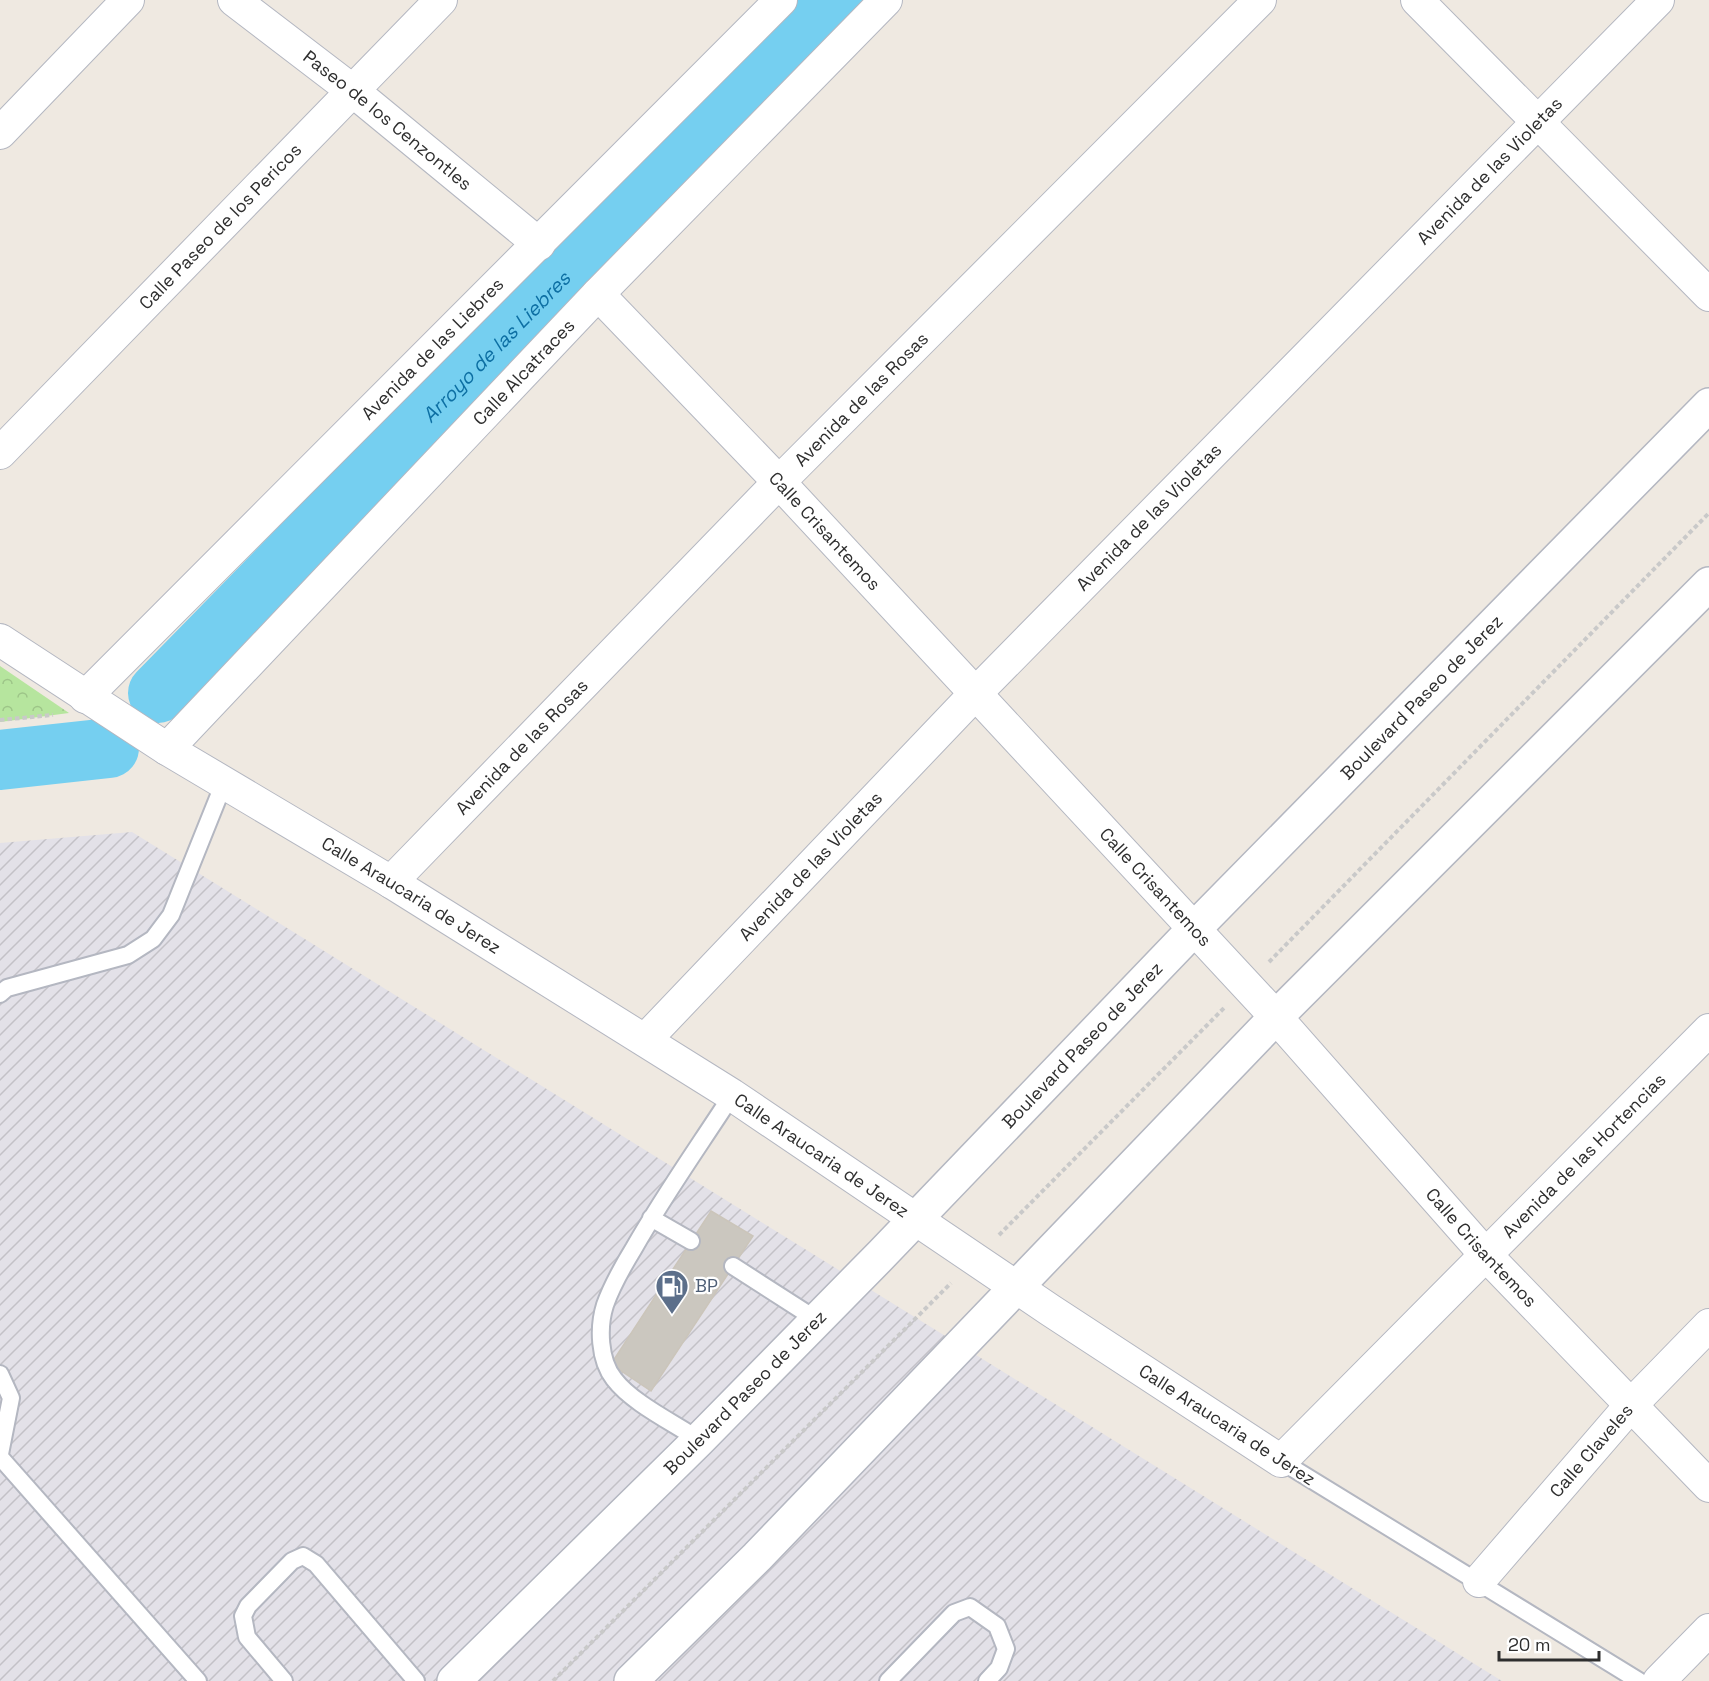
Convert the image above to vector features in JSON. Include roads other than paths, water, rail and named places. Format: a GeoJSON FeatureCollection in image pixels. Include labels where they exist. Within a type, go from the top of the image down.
{"type":"FeatureCollection","features":[{"type":"Feature","properties":{"kind":"main road","name":"Boulevard Paseo de Jerez"},"geometry":{"type":"LineString","coordinates":[[454,1681],[699,1440],[1194,929],[1709,405]]}},
{"type":"Feature","properties":{"kind":"main road"},"geometry":{"type":"LineString","coordinates":[[631,1681],[757,1557],[1276,1017],[1709,584]]}},
{"type":"Feature","properties":{"kind":"street"},"geometry":{"type":"LineString","coordinates":[[0,133],[128,0]]}},
{"type":"Feature","properties":{"kind":"street","name":"Paseo de los Cenzontles"},"geometry":{"type":"LineString","coordinates":[[234,0],[353,91],[538,244]]}},
{"type":"Feature","properties":{"kind":"street","name":"Calle Paseo de los Pericos"},"geometry":{"type":"LineString","coordinates":[[0,453],[441,0]]}},
{"type":"Feature","properties":{"kind":"street","name":"Avenida de las Liebres"},"geometry":{"type":"LineString","coordinates":[[91,700],[781,0]]}},
{"type":"Feature","properties":{"kind":"street","name":"Calle Alcatraces"},"geometry":{"type":"LineString","coordinates":[[162,746],[598,294],[886,0]]}},
{"type":"Feature","properties":{"kind":"street","name":"Avenida de las Rosas"},"geometry":{"type":"LineString","coordinates":[[391,882],[779,482],[1260,0]]}},
{"type":"Feature","properties":{"kind":"street"},"geometry":{"type":"LineString","coordinates":[[1417,0],[1709,295]]}},
{"type":"Feature","properties":{"kind":"street","name":"Avenida de las Violetas"},"geometry":{"type":"LineString","coordinates":[[645,1040],[975,694],[1658,0]]}},
{"type":"Feature","properties":{"kind":"street","name":"Calle Crisantemos"},"geometry":{"type":"LineString","coordinates":[[598,294],[779,482],[1276,1017],[1485,1254],[1709,1486]]}},
{"type":"Feature","properties":{"kind":"street","name":"Calle Araucaria de Jerez"},"geometry":{"type":"LineString","coordinates":[[0,640],[162,746],[391,882],[732,1095],[1015,1286],[1281,1461]]}},
{"type":"Feature","properties":{"kind":"street","name":"Avenida de las Hortencias"},"geometry":{"type":"LineString","coordinates":[[1281,1461],[1709,1030]]}},
{"type":"Feature","properties":{"kind":"street","name":"Calle Claveles"},"geometry":{"type":"LineString","coordinates":[[1479,1581],[1631,1405],[1709,1325]]}},
{"type":"Feature","properties":{"kind":"street"},"geometry":{"type":"LineString","coordinates":[[1659,1681],[1709,1630]]}},
{"type":"Feature","properties":{"kind":"lane"},"geometry":{"type":"LineString","coordinates":[[0,994],[7,988],[128,955],[153,939],[171,915],[224,783]]}},
{"type":"Feature","properties":{"kind":"lane"},"geometry":{"type":"LineString","coordinates":[[699,1440],[631,1395],[614,1379],[604,1363],[601,1334],[605,1306],[617,1279],[651,1218],[732,1095]]}},
{"type":"Feature","properties":{"kind":"lane"},"geometry":{"type":"LineString","coordinates":[[651,1218],[692,1241]]}},
{"type":"Feature","properties":{"kind":"lane"},"geometry":{"type":"LineString","coordinates":[[733,1266],[817,1320]]}},
{"type":"Feature","properties":{"kind":"lane"},"geometry":{"type":"LineString","coordinates":[[0,1374],[11,1398],[0,1455],[198,1681]]}},
{"type":"Feature","properties":{"kind":"lane","name":"Calle Araucaria de Jerez"},"geometry":{"type":"LineString","coordinates":[[1281,1461],[1639,1681]]}},
{"type":"Feature","properties":{"kind":"lane"},"geometry":{"type":"LineString","coordinates":[[284,1681],[247,1637],[243,1616],[248,1606],[292,1561],[303,1556],[316,1564],[416,1681]]}},
{"type":"Feature","properties":{"kind":"lane"},"geometry":{"type":"LineString","coordinates":[[888,1681],[954,1613],[970,1606],[997,1626],[1006,1649],[999,1668],[987,1681]]}},
{"type":"Feature","properties":{"kind":"waterway","name":"Arroyo de las Liebres"},"geometry":{"type":"LineString","coordinates":[[158,693],[835,0]]}},
{"type":"Feature","properties":{"kind":"waterway","name":"Arroyo de las Liebres"},"geometry":{"type":"LineString","coordinates":[[0,760],[109,748]]}},
{"type":"Feature","properties":{"kind":"place","name":"BP"},"geometry":{"type":"Point","coordinates":[672,1315]}}]}
